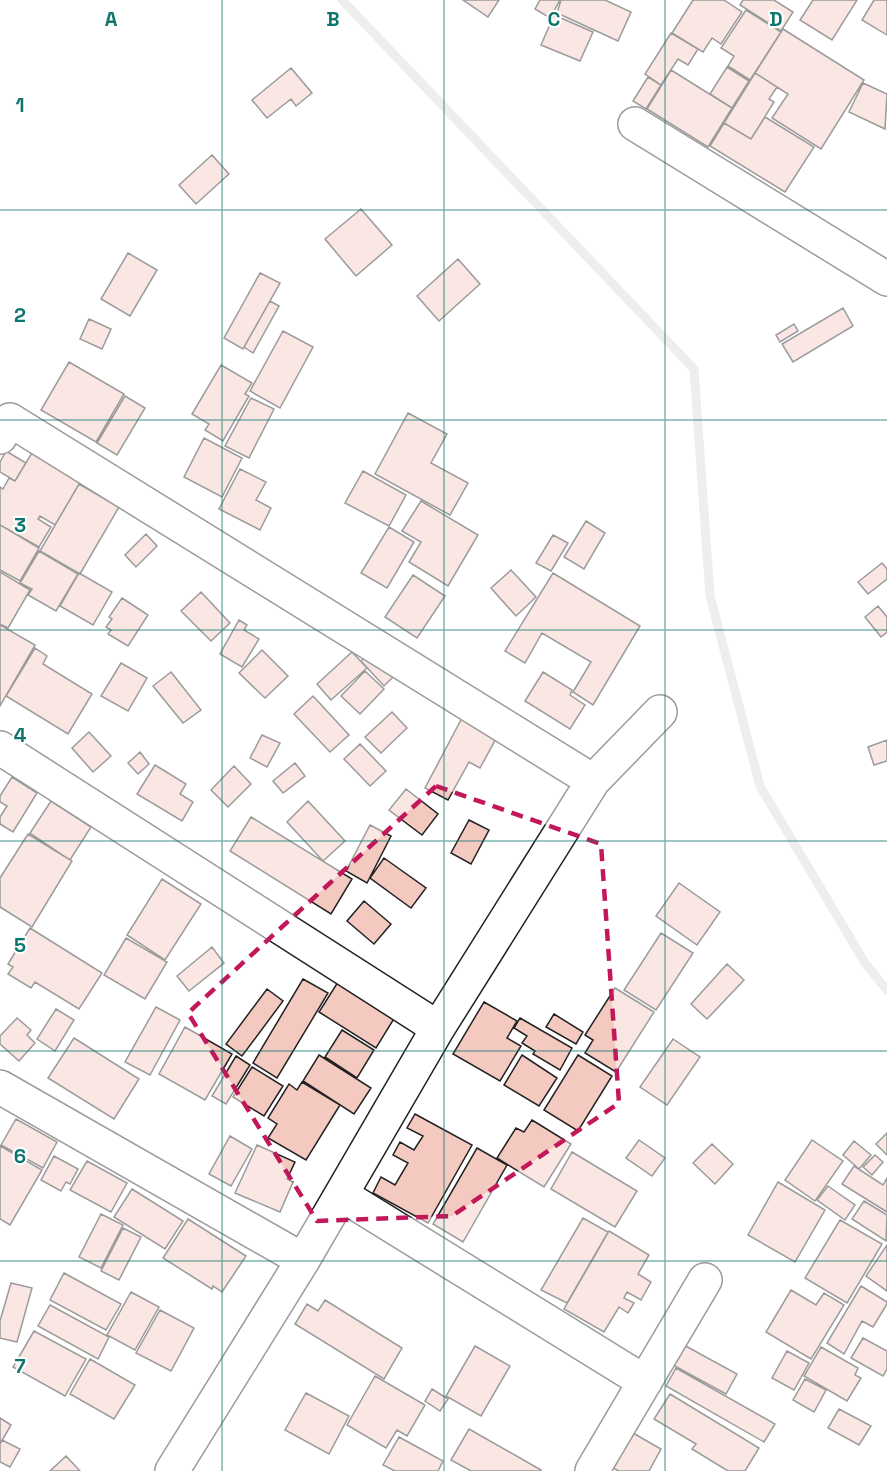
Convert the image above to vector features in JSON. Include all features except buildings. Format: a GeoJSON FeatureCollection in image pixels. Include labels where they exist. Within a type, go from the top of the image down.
{"type":"FeatureCollection","features":[{"type":"Feature","properties":{"kind":"street"},"geometry":{"type":"LineString","coordinates":[[635,124],[887,279]]}},
{"type":"Feature","properties":{"kind":"street"},"geometry":{"type":"LineString","coordinates":[[0,437],[10,420],[593,781]]}},
{"type":"Feature","properties":{"kind":"street"},"geometry":{"type":"LineString","coordinates":[[172,1471],[303,1260],[438,1028],[593,781],[660,712]]}},
{"type":"Feature","properties":{"kind":"street"},"geometry":{"type":"LineString","coordinates":[[0,748],[438,1028]]}},
{"type":"Feature","properties":{"kind":"street"},"geometry":{"type":"LineString","coordinates":[[0,1087],[303,1260]]}},
{"type":"Feature","properties":{"kind":"street"},"geometry":{"type":"LineString","coordinates":[[342,1195],[645,1382]]}},
{"type":"Feature","properties":{"kind":"street"},"geometry":{"type":"LineString","coordinates":[[592,1471],[705,1280]]}},
{"type":"Feature","properties":{"kind":"highlighted area"},"geometry":{"type":"Polygon","coordinates":[[[436,786],[601,844],[619,1103],[452,1216],[317,1221],[188,1013],[436,786]]]}},
{"type":"Feature","properties":{"kind":"waterway"},"geometry":{"type":"LineString","coordinates":[[342,0],[694,369],[710,596],[760,786],[865,963],[887,990]]}}]}
